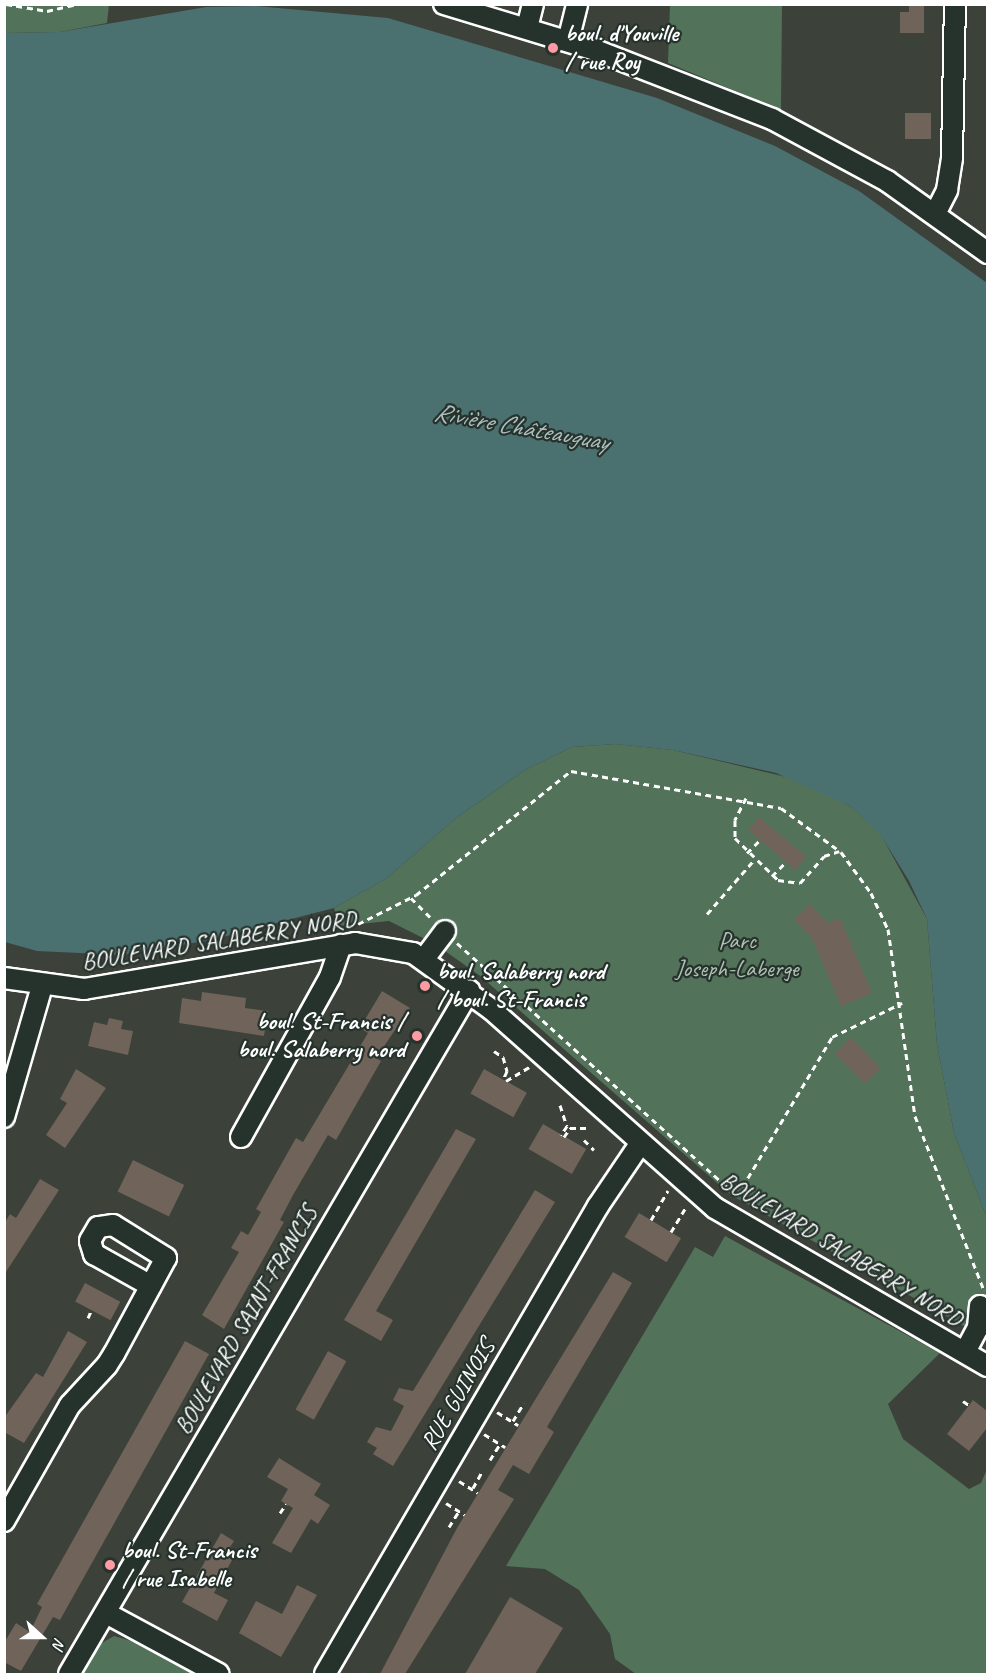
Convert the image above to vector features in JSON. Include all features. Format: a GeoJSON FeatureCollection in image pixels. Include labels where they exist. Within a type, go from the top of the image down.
{"type":"FeatureCollection","features":[{"type":"Feature","properties":{"kind":"street"},"geometry":{"type":"LineString","coordinates":[[444,4],[568,41],[772,119],[935,214],[987,253]]}},
{"type":"Feature","properties":{"kind":"street"},"geometry":{"type":"LineString","coordinates":[[527,28],[533,4]]}},
{"type":"Feature","properties":{"kind":"street"},"geometry":{"type":"LineString","coordinates":[[568,41],[577,4]]}},
{"type":"Feature","properties":{"kind":"street"},"geometry":{"type":"LineString","coordinates":[[935,214],[952,157],[955,4]]}},
{"type":"Feature","properties":{"kind":"street"},"geometry":{"type":"LineString","coordinates":[[424,959],[445,931]]}},
{"type":"Feature","properties":{"kind":"street","name":"BOULEVARD SALABERRY NORD"},"geometry":{"type":"LineString","coordinates":[[4,978],[42,986],[128,985],[341,945],[377,943],[424,959],[469,991],[695,1192],[756,1234],[987,1366]]}},
{"type":"Feature","properties":{"kind":"street"},"geometry":{"type":"LineString","coordinates":[[241,1137],[330,977],[341,945]]}},
{"type":"Feature","properties":{"kind":"street"},"geometry":{"type":"LineString","coordinates":[[4,1117],[42,986]]}},
{"type":"Feature","properties":{"kind":"street","name":"BOULEVARD SAINT-FRANCIS"},"geometry":{"type":"LineString","coordinates":[[69,1674],[469,991]]}},
{"type":"Feature","properties":{"kind":"street","name":"RUE GUINOIS"},"geometry":{"type":"LineString","coordinates":[[325,1674],[483,1403],[640,1143]]}},
{"type":"Feature","properties":{"kind":"street"},"geometry":{"type":"LineString","coordinates":[[4,1521],[70,1405],[107,1365],[151,1286]]}},
{"type":"Feature","properties":{"kind":"street"},"geometry":{"type":"LineString","coordinates":[[964,1352],[978,1328],[984,1300]]}},
{"type":"Feature","properties":{"kind":"street"},"geometry":{"type":"LineString","coordinates":[[106,1613],[219,1674]]}},
{"type":"Feature","properties":{"kind":"path"},"geometry":{"type":"LineString","coordinates":[[6,4],[47,11],[77,4]]}},
{"type":"Feature","properties":{"kind":"path"},"geometry":{"type":"LineString","coordinates":[[368,920],[411,898],[571,771],[746,798],[781,808],[839,851],[871,893],[888,929],[902,1003],[915,1116],[984,1300]]}},
{"type":"Feature","properties":{"kind":"path"},"geometry":{"type":"LineString","coordinates":[[746,798],[734,828],[747,854],[772,876],[800,883],[824,856],[839,851]]}},
{"type":"Feature","properties":{"kind":"path"},"geometry":{"type":"LineString","coordinates":[[747,854],[760,840]]}},
{"type":"Feature","properties":{"kind":"path"},"geometry":{"type":"LineString","coordinates":[[707,914],[754,860]]}},
{"type":"Feature","properties":{"kind":"path"},"geometry":{"type":"LineString","coordinates":[[772,876],[785,863]]}},
{"type":"Feature","properties":{"kind":"path"},"geometry":{"type":"LineString","coordinates":[[411,898],[416,902]]}},
{"type":"Feature","properties":{"kind":"path"},"geometry":{"type":"LineString","coordinates":[[487,972],[737,1196],[832,1037],[902,1003]]}},
{"type":"Feature","properties":{"kind":"path"},"geometry":{"type":"LineString","coordinates":[[494,1051],[503,1056],[507,1071],[505,1081],[529,1067]]}},
{"type":"Feature","properties":{"kind":"path"},"geometry":{"type":"LineString","coordinates":[[560,1105],[567,1126],[563,1136],[570,1128],[590,1128]]}},
{"type":"Feature","properties":{"kind":"path"},"geometry":{"type":"LineString","coordinates":[[584,1140],[594,1150]]}},
{"type":"Feature","properties":{"kind":"path"},"geometry":{"type":"LineString","coordinates":[[651,1220],[677,1176]]}},
{"type":"Feature","properties":{"kind":"path"},"geometry":{"type":"LineString","coordinates":[[671,1232],[695,1192]]}},
{"type":"Feature","properties":{"kind":"path"},"geometry":{"type":"LineString","coordinates":[[88,1318],[91,1311]]}},
{"type":"Feature","properties":{"kind":"path"},"geometry":{"type":"LineString","coordinates":[[963,1401],[969,1405]]}},
{"type":"Feature","properties":{"kind":"path"},"geometry":{"type":"LineString","coordinates":[[483,1403],[518,1425]]}},
{"type":"Feature","properties":{"kind":"path"},"geometry":{"type":"LineString","coordinates":[[513,1421],[524,1403]]}},
{"type":"Feature","properties":{"kind":"path"},"geometry":{"type":"LineString","coordinates":[[470,1426],[505,1447]]}},
{"type":"Feature","properties":{"kind":"path"},"geometry":{"type":"LineString","coordinates":[[490,1460],[500,1444]]}},
{"type":"Feature","properties":{"kind":"path"},"geometry":{"type":"LineString","coordinates":[[443,1472],[478,1493]]}},
{"type":"Feature","properties":{"kind":"path"},"geometry":{"type":"LineString","coordinates":[[472,1489],[482,1472]]}},
{"type":"Feature","properties":{"kind":"path"},"geometry":{"type":"LineString","coordinates":[[430,1494],[465,1515]]}},
{"type":"Feature","properties":{"kind":"path"},"geometry":{"type":"LineString","coordinates":[[280,1513],[286,1504]]}},
{"type":"Feature","properties":{"kind":"path"},"geometry":{"type":"LineString","coordinates":[[449,1527],[459,1511]]}},
{"type":"Feature","properties":{"kind":"green space"},"geometry":{"type":"Polygon","coordinates":[[[4,5],[109,5],[107,23],[60,32],[5,33],[4,5]]]}},
{"type":"Feature","properties":{"kind":"green space"},"geometry":{"type":"Polygon","coordinates":[[[670,5],[782,5],[781,110],[668,63],[670,5]]]}},
{"type":"Feature","properties":{"kind":"green space","name":"Parc Joseph-Laberge"},"geometry":{"type":"Polygon","coordinates":[[[616,744],[673,750],[799,780],[850,806],[880,833],[927,919],[937,1044],[954,1133],[987,1218],[987,1339],[731,1195],[479,975],[435,944],[389,921],[340,926],[334,908],[387,878],[456,818],[525,770],[572,747],[616,744]]]}},
{"type":"Feature","properties":{"kind":"green space"},"geometry":{"type":"Polygon","coordinates":[[[725,1236],[940,1353],[888,1404],[903,1439],[969,1489],[981,1483],[987,1469],[987,1674],[636,1674],[615,1659],[610,1634],[579,1590],[545,1569],[506,1566],[695,1247],[713,1257],[725,1236]]]}},
{"type":"Feature","properties":{"kind":"green space"},"geometry":{"type":"Polygon","coordinates":[[[114,1636],[135,1642],[198,1674],[81,1674],[100,1644],[114,1636]]]}},
{"type":"Feature","properties":{"kind":"water","name":"Rivière Châteauguay"},"geometry":{"type":"Polygon","coordinates":[[[256,6],[388,18],[657,98],[775,146],[859,191],[987,283],[987,1218],[954,1133],[937,1044],[927,919],[909,881],[880,834],[850,806],[776,773],[673,750],[616,744],[572,747],[525,770],[456,818],[387,878],[334,908],[211,940],[122,955],[37,951],[5,942],[5,33],[60,32],[206,7],[256,6]]]}},
{"type":"Feature","properties":{"kind":"building"},"geometry":{"type":"Polygon","coordinates":[[[909,4],[924,4],[924,33],[900,33],[900,12],[909,12],[909,4]]]}},
{"type":"Feature","properties":{"kind":"building"},"geometry":{"type":"Polygon","coordinates":[[[905,113],[931,113],[931,139],[905,139],[905,113]]]}},
{"type":"Feature","properties":{"kind":"building"},"geometry":{"type":"Polygon","coordinates":[[[759,817],[806,857],[796,870],[748,830],[759,817]]]}},
{"type":"Feature","properties":{"kind":"building"},"geometry":{"type":"Polygon","coordinates":[[[810,904],[828,923],[840,918],[872,993],[841,1006],[812,938],[794,920],[810,904]]]}},
{"type":"Feature","properties":{"kind":"building"},"geometry":{"type":"Polygon","coordinates":[[[382,991],[410,1008],[376,1058],[381,1061],[336,1140],[328,1135],[293,1195],[280,1220],[284,1222],[224,1329],[202,1315],[239,1252],[231,1248],[241,1231],[248,1235],[261,1212],[256,1209],[296,1138],[303,1142],[368,1033],[360,1028],[382,991]]]}},
{"type":"Feature","properties":{"kind":"building"},"geometry":{"type":"Polygon","coordinates":[[[202,992],[246,998],[245,1008],[268,1011],[264,1036],[179,1023],[182,998],[201,1001],[202,992]]]}},
{"type":"Feature","properties":{"kind":"building"},"geometry":{"type":"Polygon","coordinates":[[[109,1018],[123,1021],[121,1029],[133,1031],[128,1055],[88,1046],[94,1022],[107,1025],[109,1018]]]}},
{"type":"Feature","properties":{"kind":"building"},"geometry":{"type":"Polygon","coordinates":[[[851,1037],[881,1068],[864,1084],[834,1053],[851,1037]]]}},
{"type":"Feature","properties":{"kind":"building"},"geometry":{"type":"Polygon","coordinates":[[[76,1069],[106,1088],[65,1148],[46,1135],[67,1103],[60,1099],[76,1069]]]}},
{"type":"Feature","properties":{"kind":"building"},"geometry":{"type":"Polygon","coordinates":[[[484,1069],[527,1093],[513,1117],[470,1093],[484,1069]]]}},
{"type":"Feature","properties":{"kind":"building"},"geometry":{"type":"Polygon","coordinates":[[[543,1124],[586,1149],[572,1174],[528,1149],[543,1124]]]}},
{"type":"Feature","properties":{"kind":"building"},"geometry":{"type":"Polygon","coordinates":[[[456,1129],[476,1139],[376,1311],[393,1320],[381,1341],[344,1320],[456,1129]]]}},
{"type":"Feature","properties":{"kind":"building"},"geometry":{"type":"Polygon","coordinates":[[[133,1160],[184,1185],[169,1216],[118,1191],[133,1160]]]}},
{"type":"Feature","properties":{"kind":"building"},"geometry":{"type":"Polygon","coordinates":[[[40,1179],[59,1190],[4,1275],[4,1224],[10,1214],[16,1218],[40,1179]]]}},
{"type":"Feature","properties":{"kind":"building"},"geometry":{"type":"Polygon","coordinates":[[[535,1190],[555,1202],[393,1466],[373,1454],[377,1448],[367,1442],[376,1427],[391,1431],[404,1406],[393,1400],[399,1388],[413,1391],[535,1190]]]}},
{"type":"Feature","properties":{"kind":"building"},"geometry":{"type":"Polygon","coordinates":[[[639,1213],[681,1238],[667,1262],[625,1237],[639,1213]]]}},
{"type":"Feature","properties":{"kind":"building"},"geometry":{"type":"Polygon","coordinates":[[[613,1272],[632,1283],[547,1427],[554,1432],[529,1474],[513,1465],[498,1490],[514,1499],[405,1674],[380,1674],[457,1528],[613,1272]]]}},
{"type":"Feature","properties":{"kind":"building"},"geometry":{"type":"Polygon","coordinates":[[[85,1283],[120,1302],[110,1320],[75,1302],[85,1283]]]}},
{"type":"Feature","properties":{"kind":"building"},"geometry":{"type":"Polygon","coordinates":[[[68,1331],[87,1342],[24,1443],[4,1432],[4,1418],[36,1373],[43,1377],[68,1331]]]}},
{"type":"Feature","properties":{"kind":"building"},"geometry":{"type":"Polygon","coordinates":[[[185,1341],[209,1354],[60,1620],[53,1617],[21,1671],[4,1662],[4,1643],[16,1623],[30,1632],[42,1607],[37,1604],[185,1341]]]}},
{"type":"Feature","properties":{"kind":"building"},"geometry":{"type":"Polygon","coordinates":[[[328,1351],[346,1361],[314,1420],[296,1410],[328,1351]]]}},
{"type":"Feature","properties":{"kind":"building"},"geometry":{"type":"Polygon","coordinates":[[[973,1400],[987,1411],[987,1428],[969,1451],[947,1434],[973,1400]]]}},
{"type":"Feature","properties":{"kind":"building"},"geometry":{"type":"Polygon","coordinates":[[[279,1458],[321,1484],[314,1495],[330,1505],[318,1524],[311,1519],[291,1553],[272,1543],[293,1508],[281,1501],[288,1489],[267,1477],[279,1458]]]}},
{"type":"Feature","properties":{"kind":"building"},"geometry":{"type":"Polygon","coordinates":[[[221,1533],[234,1541],[230,1547],[237,1551],[214,1593],[228,1600],[217,1621],[182,1602],[221,1533]]]}},
{"type":"Feature","properties":{"kind":"building"},"geometry":{"type":"Polygon","coordinates":[[[297,1585],[317,1595],[281,1657],[239,1633],[256,1601],[282,1614],[297,1585]]]}},
{"type":"Feature","properties":{"kind":"building"},"geometry":{"type":"Polygon","coordinates":[[[510,1597],[563,1628],[535,1674],[465,1674],[510,1597]]]}},
{"type":"Feature","properties":{"kind":"place","name":"boul. d'Youville / rue Roy"},"geometry":{"type":"Point","coordinates":[553,48]}},
{"type":"Feature","properties":{"kind":"place","name":"boul. Salaberry nord / boul. St-Francis"},"geometry":{"type":"Point","coordinates":[425,986]}},
{"type":"Feature","properties":{"kind":"place","name":"boul. St-Francis / boul. Salaberry nord"},"geometry":{"type":"Point","coordinates":[417,1036]}},
{"type":"Feature","properties":{"kind":"place","name":"boul. St-Francis / rue Isabelle"},"geometry":{"type":"Point","coordinates":[110,1565]}}]}
